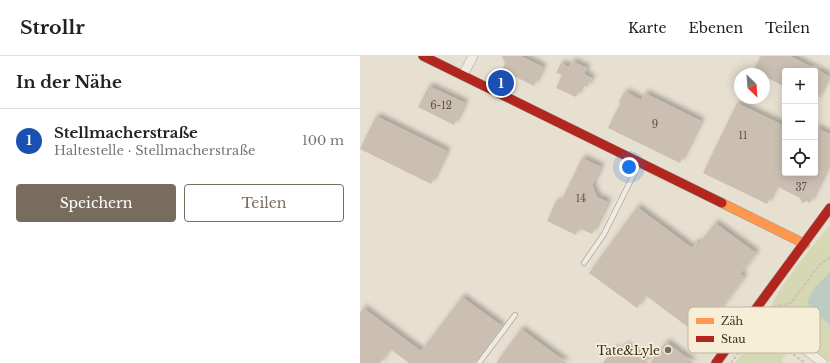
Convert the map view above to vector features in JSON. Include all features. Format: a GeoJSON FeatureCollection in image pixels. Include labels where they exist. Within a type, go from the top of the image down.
{"type":"FeatureCollection","features":[{"type":"Feature","properties":{"kind":"street"},"geometry":{"type":"LineString","coordinates":[[423,56],[805,244]]}},
{"type":"Feature","properties":{"kind":"street"},"geometry":{"type":"LineString","coordinates":[[463,75],[473,56]]}},
{"type":"Feature","properties":{"kind":"street"},"geometry":{"type":"LineString","coordinates":[[758,307],[830,208]]}},
{"type":"Feature","properties":{"kind":"street"},"geometry":{"type":"LineString","coordinates":[[716,363],[724,353]]}},
{"type":"Feature","properties":{"kind":"street"},"geometry":{"type":"LineString","coordinates":[[810,353],[823,363]]}},
{"type":"Feature","properties":{"kind":"lane"},"geometry":{"type":"LineString","coordinates":[[584,263],[604,234],[639,162]]}},
{"type":"Feature","properties":{"kind":"lane"},"geometry":{"type":"LineString","coordinates":[[480,363],[515,315]]}},
{"type":"Feature","properties":{"kind":"path"},"geometry":{"type":"LineString","coordinates":[[773,307],[791,303],[819,265],[830,257]]}},
{"type":"Feature","properties":{"kind":"path"},"geometry":{"type":"LineString","coordinates":[[791,353],[805,363]]}},
{"type":"Feature","properties":{"kind":"green space"},"geometry":{"type":"Polygon","coordinates":[[[830,225],[830,272],[816,286],[813,307],[772,307],[787,279],[830,225]]]}},
{"type":"Feature","properties":{"kind":"green space"},"geometry":{"type":"Polygon","coordinates":[[[820,317],[830,325],[830,362],[818,353],[820,353],[820,317]]]}},
{"type":"Feature","properties":{"kind":"green space"},"geometry":{"type":"Polygon","coordinates":[[[742,353],[787,353],[781,361],[785,363],[735,363],[742,353]]]}},
{"type":"Feature","properties":{"kind":"shaded area"},"geometry":{"type":"Polygon","coordinates":[[[830,272],[830,325],[820,317],[820,307],[810,307],[807,301],[816,286],[830,272]]]}},
{"type":"Feature","properties":{"kind":"building"},"geometry":{"type":"Polygon","coordinates":[[[502,56],[521,56],[543,67],[534,86],[502,70],[505,64],[502,56]]]}},
{"type":"Feature","properties":{"kind":"building"},"geometry":{"type":"Polygon","coordinates":[[[761,56],[790,56],[813,68],[782,68],[782,85],[770,79],[770,68],[755,68],[761,56]]]}},
{"type":"Feature","properties":{"kind":"building"},"geometry":{"type":"Polygon","coordinates":[[[572,61],[587,68],[584,74],[592,78],[587,87],[582,85],[576,97],[556,88],[562,75],[556,73],[561,63],[569,67],[572,61]]]}},
{"type":"Feature","properties":{"kind":"building"},"geometry":{"type":"Polygon","coordinates":[[[818,70],[829,76],[818,97],[818,70]]]}},
{"type":"Feature","properties":{"kind":"building"},"geometry":{"type":"Polygon","coordinates":[[[429,86],[465,103],[454,125],[418,107],[429,86]]]}},
{"type":"Feature","properties":{"kind":"building"},"geometry":{"type":"Polygon","coordinates":[[[626,92],[641,100],[645,93],[701,121],[680,163],[608,128],[620,104],[619,101],[626,92]]]}},
{"type":"Feature","properties":{"kind":"building"},"geometry":{"type":"Polygon","coordinates":[[[737,104],[782,125],[782,176],[818,176],[818,128],[830,134],[830,162],[810,203],[807,201],[802,203],[800,198],[776,186],[767,204],[703,173],[737,104]]]}},
{"type":"Feature","properties":{"kind":"building"},"geometry":{"type":"Polygon","coordinates":[[[376,116],[447,151],[431,184],[360,149],[376,116]]]}},
{"type":"Feature","properties":{"kind":"building"},"geometry":{"type":"Polygon","coordinates":[[[582,158],[601,167],[592,185],[597,197],[608,202],[592,234],[579,228],[576,235],[547,221],[556,201],[560,203],[582,158]]]}},
{"type":"Feature","properties":{"kind":"building"},"geometry":{"type":"Polygon","coordinates":[[[637,207],[692,248],[696,242],[699,244],[715,223],[756,253],[740,274],[744,277],[722,307],[688,307],[688,327],[645,295],[637,308],[589,273],[637,207]]]}},
{"type":"Feature","properties":{"kind":"building"},"geometry":{"type":"Polygon","coordinates":[[[462,297],[502,326],[475,363],[409,363],[390,349],[380,363],[360,363],[360,313],[363,308],[421,351],[462,297]]]}},
{"type":"Feature","properties":{"kind":"building"},"geometry":{"type":"Polygon","coordinates":[[[521,329],[567,363],[496,363],[521,329]]]}},
{"type":"Feature","properties":{"kind":"building","name":"Tate&Lyle"},"geometry":{"type":"Polygon","coordinates":[[[666,342],[694,363],[650,363],[666,342]]]}},
{"type":"Feature","properties":{"kind":"building"},"geometry":{"type":"Polygon","coordinates":[[[625,345],[649,363],[603,363],[614,348],[619,352],[625,345]]]}},
{"type":"Feature","properties":{"kind":"traffic: slow"},"geometry":{"type":"LineString","coordinates":[[722,203],[805,244]]}},
{"type":"Feature","properties":{"kind":"traffic: jam"},"geometry":{"type":"LineString","coordinates":[[423,56],[722,203]]}},
{"type":"Feature","properties":{"kind":"traffic: jam"},"geometry":{"type":"LineString","coordinates":[[757,307],[830,208]]}},
{"type":"Feature","properties":{"kind":"traffic: jam"},"geometry":{"type":"LineString","coordinates":[[716,363],[723,353]]}},
{"type":"Feature","properties":{"kind":"place","name":"Stellmacherstraße"},"geometry":{"type":"Point","coordinates":[501,83]}},
{"type":"Feature","properties":{"kind":"place","name":"Tate&Lyle"},"geometry":{"type":"Point","coordinates":[668,350]}}]}
